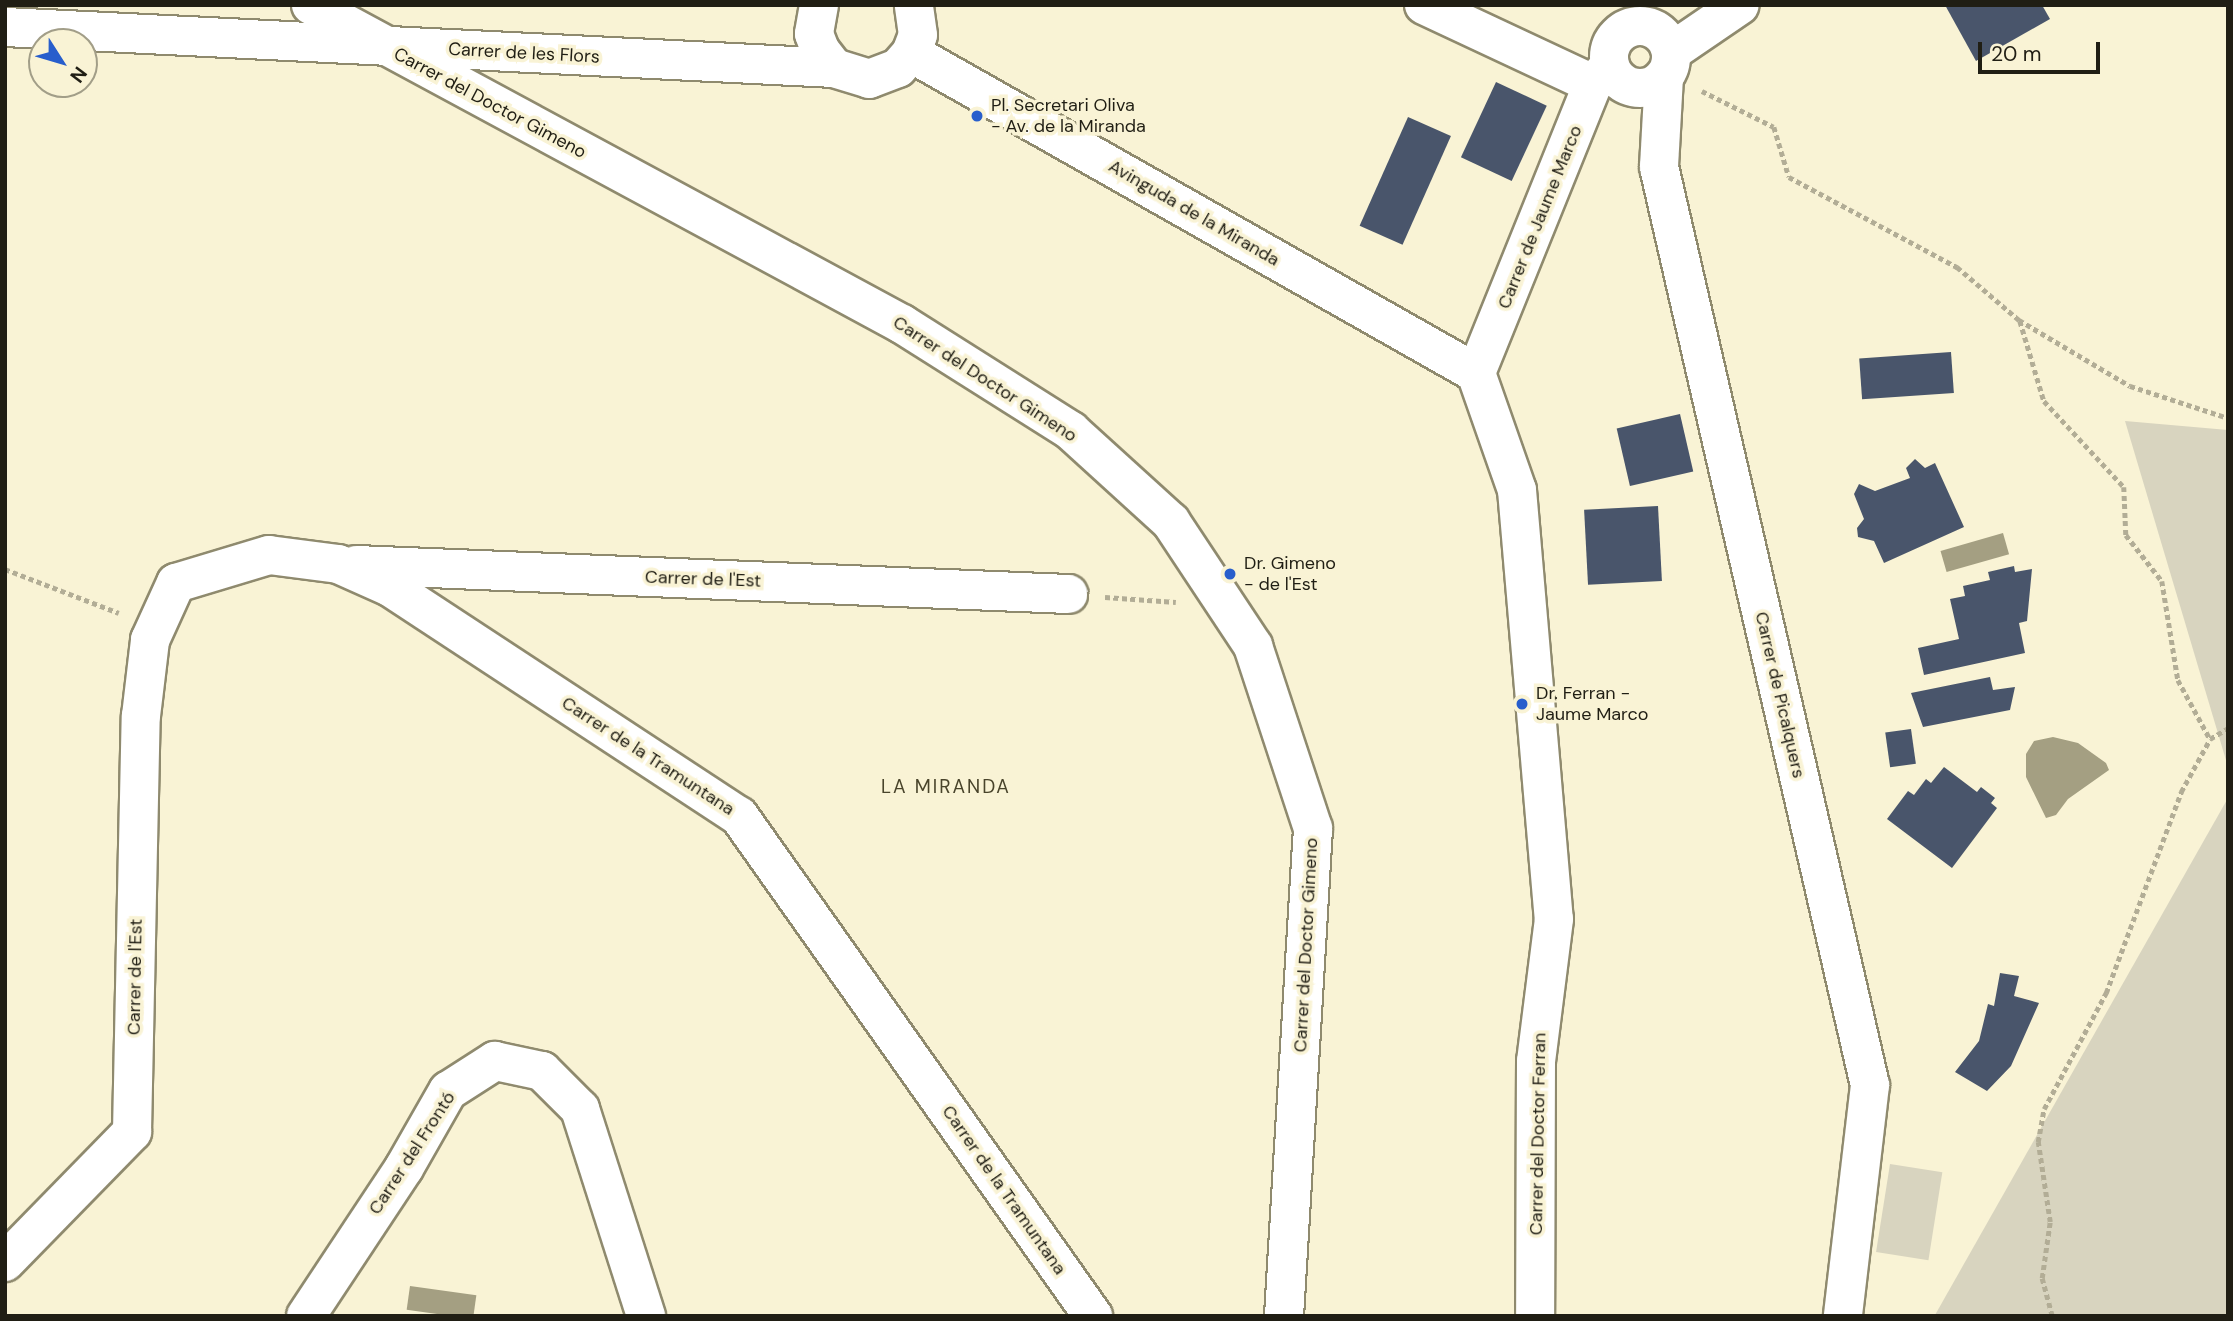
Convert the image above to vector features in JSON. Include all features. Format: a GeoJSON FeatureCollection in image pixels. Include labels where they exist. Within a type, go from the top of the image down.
{"type":"FeatureCollection","features":[{"type":"Feature","properties":{"kind":"street","name":"Carrer del Doctor Gimeno"},"geometry":{"type":"LineString","coordinates":[[311,5],[902,324],[1071,431],[1171,522],[1253,646],[1313,828],[1284,1316]]}},
{"type":"Feature","properties":{"kind":"street"},"geometry":{"type":"LineString","coordinates":[[819,5],[814,34],[820,50],[834,68]]}},
{"type":"Feature","properties":{"kind":"street"},"geometry":{"type":"LineString","coordinates":[[911,53],[918,35],[914,5]]}},
{"type":"Feature","properties":{"kind":"street"},"geometry":{"type":"LineString","coordinates":[[1424,5],[1628,86],[1647,87],[1740,5]]}},
{"type":"Feature","properties":{"kind":"street"},"geometry":{"type":"LineString","coordinates":[[1602,74],[1615,39],[1639,16],[1659,33],[1667,68]]}},
{"type":"Feature","properties":{"kind":"street","name":"Carrer de les Flors"},"geometry":{"type":"LineString","coordinates":[[5,27],[834,68],[850,76],[880,77],[898,68],[911,53]]}},
{"type":"Feature","properties":{"kind":"street","name":"Avinguda de la Miranda"},"geometry":{"type":"LineString","coordinates":[[911,53],[1476,373]]}},
{"type":"Feature","properties":{"kind":"street","name":"Carrer de Picalquers"},"geometry":{"type":"LineString","coordinates":[[1667,68],[1659,167],[1870,1085],[1843,1316]]}},
{"type":"Feature","properties":{"kind":"street","name":"Carrer de Jaume Marco"},"geometry":{"type":"LineString","coordinates":[[1476,373],[1602,74]]}},
{"type":"Feature","properties":{"kind":"street","name":"Carrer del Doctor Ferran"},"geometry":{"type":"LineString","coordinates":[[1476,373],[1517,490],[1554,919],[1536,1061],[1535,1316]]}},
{"type":"Feature","properties":{"kind":"street","name":"Carrer de la Tramuntana"},"geometry":{"type":"LineString","coordinates":[[153,634],[176,583],[268,555],[338,564],[390,587],[739,816],[1093,1316]]}},
{"type":"Feature","properties":{"kind":"street","name":"Carrer de l'Est"},"geometry":{"type":"LineString","coordinates":[[338,564],[1068,594]]}},
{"type":"Feature","properties":{"kind":"street","name":"Carrer de l'Est"},"geometry":{"type":"LineString","coordinates":[[5,1262],[132,1132],[141,716],[153,634]]}},
{"type":"Feature","properties":{"kind":"street","name":"Carrer del Frontó"},"geometry":{"type":"LineString","coordinates":[[306,1316],[404,1168],[448,1090],[495,1061],[542,1071],[580,1108],[646,1316]]}},
{"type":"Feature","properties":{"kind":"path"},"geometry":{"type":"LineString","coordinates":[[1667,68],[1774,127],[1789,177],[1957,267],[2019,320],[2130,386],[2228,418]]}},
{"type":"Feature","properties":{"kind":"path"},"geometry":{"type":"LineString","coordinates":[[2019,320],[2044,401],[2124,487],[2126,535],[2162,581],[2178,680],[2210,739]]}},
{"type":"Feature","properties":{"kind":"path"},"geometry":{"type":"LineString","coordinates":[[5,569],[153,634]]}},
{"type":"Feature","properties":{"kind":"path"},"geometry":{"type":"LineString","coordinates":[[1068,594],[1220,596]]}},
{"type":"Feature","properties":{"kind":"path"},"geometry":{"type":"LineString","coordinates":[[2052,1316],[2042,1278],[2049,1247],[2038,1142],[2044,1109],[2106,993],[2181,792],[2210,739],[2228,728]]}},
{"type":"Feature","properties":{"kind":"shaded area"},"geometry":{"type":"Polygon","coordinates":[[[2125,421],[2228,430],[2228,767],[2125,421]]]}},
{"type":"Feature","properties":{"kind":"shaded area"},"geometry":{"type":"Polygon","coordinates":[[[2003,533],[2009,554],[1947,572],[1941,551],[2003,533]]]}},
{"type":"Feature","properties":{"kind":"shaded area"},"geometry":{"type":"Polygon","coordinates":[[[2053,737],[2078,743],[2106,763],[2109,770],[2068,799],[2056,815],[2046,818],[2026,777],[2026,754],[2034,741],[2053,737]]]}},
{"type":"Feature","properties":{"kind":"shaded area"},"geometry":{"type":"Polygon","coordinates":[[[2228,798],[2228,1316],[1935,1316],[1935,1315],[2228,798]]]}},
{"type":"Feature","properties":{"kind":"shaded area"},"geometry":{"type":"Polygon","coordinates":[[[1890,1164],[1942,1172],[1928,1260],[1876,1252],[1890,1164]]]}},
{"type":"Feature","properties":{"kind":"shaded area"},"geometry":{"type":"Polygon","coordinates":[[[410,1286],[476,1295],[473,1316],[407,1310],[410,1286]]]}},
{"type":"Feature","properties":{"kind":"building"},"geometry":{"type":"Polygon","coordinates":[[[1945,5],[2042,5],[2050,19],[1976,61],[1945,5]]]}},
{"type":"Feature","properties":{"kind":"building"},"geometry":{"type":"Polygon","coordinates":[[[1496,82],[1547,106],[1512,181],[1461,157],[1496,82]]]}},
{"type":"Feature","properties":{"kind":"building"},"geometry":{"type":"Polygon","coordinates":[[[1408,117],[1451,136],[1403,245],[1360,226],[1408,117]]]}},
{"type":"Feature","properties":{"kind":"building"},"geometry":{"type":"Polygon","coordinates":[[[1951,352],[1954,393],[1862,399],[1859,358],[1951,352]]]}},
{"type":"Feature","properties":{"kind":"building"},"geometry":{"type":"Polygon","coordinates":[[[1680,414],[1693,471],[1630,486],[1617,429],[1680,414]]]}},
{"type":"Feature","properties":{"kind":"building"},"geometry":{"type":"Polygon","coordinates":[[[1915,459],[1925,468],[1935,463],[1964,527],[1884,563],[1874,541],[1858,537],[1857,528],[1864,519],[1854,494],[1859,484],[1875,491],[1910,478],[1906,468],[1915,459]]]}},
{"type":"Feature","properties":{"kind":"building"},"geometry":{"type":"Polygon","coordinates":[[[1658,506],[1662,581],[1588,585],[1584,510],[1658,506]]]}},
{"type":"Feature","properties":{"kind":"building"},"geometry":{"type":"Polygon","coordinates":[[[2014,566],[2015,572],[2032,569],[2027,621],[2019,623],[2025,653],[1924,675],[1918,648],[1959,639],[1950,599],[1965,596],[1963,586],[1990,580],[1988,572],[2014,566]]]}},
{"type":"Feature","properties":{"kind":"building"},"geometry":{"type":"Polygon","coordinates":[[[1990,677],[1993,690],[2015,687],[2010,710],[1923,727],[1911,693],[1990,677]]]}},
{"type":"Feature","properties":{"kind":"building"},"geometry":{"type":"Polygon","coordinates":[[[1911,729],[1916,764],[1890,767],[1885,733],[1911,729]]]}},
{"type":"Feature","properties":{"kind":"building"},"geometry":{"type":"Polygon","coordinates":[[[1944,767],[1977,792],[1981,787],[1995,798],[1991,803],[1997,808],[1952,868],[1887,819],[1908,791],[1914,795],[1926,779],[1931,783],[1944,767]]]}},
{"type":"Feature","properties":{"kind":"building"},"geometry":{"type":"Polygon","coordinates":[[[2000,973],[2019,976],[2014,996],[2039,1003],[2011,1066],[1987,1091],[1955,1072],[1979,1041],[1988,1004],[1994,1006],[2000,973]]]}},
{"type":"Feature","properties":{"kind":"place","name":"Pl. Secretari Oliva - Av. de la Miranda"},"geometry":{"type":"Point","coordinates":[977,116]}},
{"type":"Feature","properties":{"kind":"place","name":"Dr. Gimeno - de l'Est"},"geometry":{"type":"Point","coordinates":[1230,574]}},
{"type":"Feature","properties":{"kind":"place","name":"Dr. Ferran - Jaume Marco"},"geometry":{"type":"Point","coordinates":[1522,704]}},
{"type":"Feature","properties":{"kind":"district","name":"LA MIRANDA"},"geometry":{"type":"Point","coordinates":[946,787]}}]}
